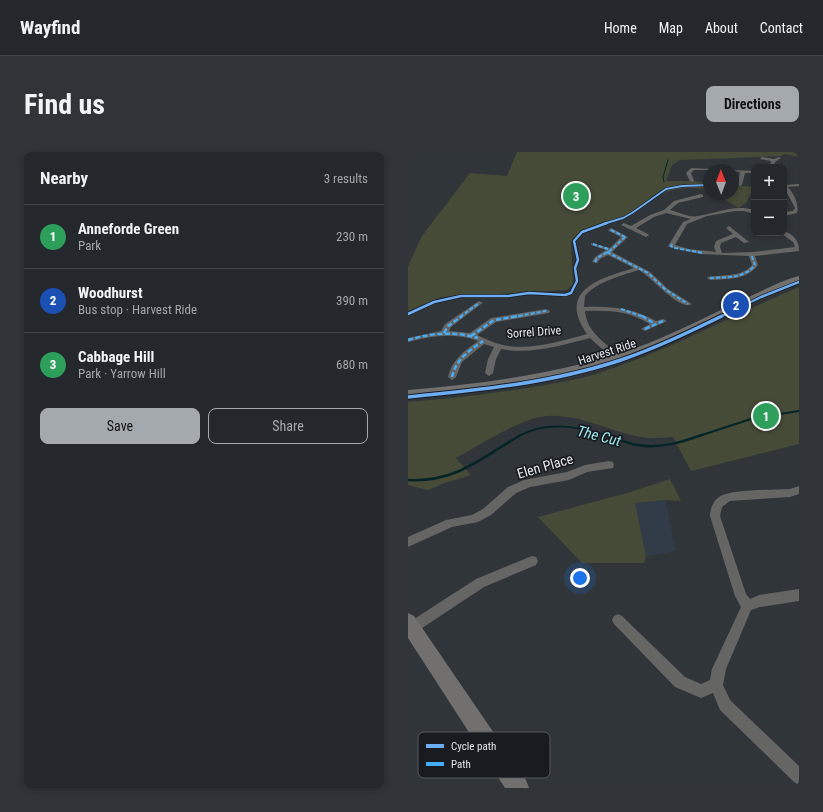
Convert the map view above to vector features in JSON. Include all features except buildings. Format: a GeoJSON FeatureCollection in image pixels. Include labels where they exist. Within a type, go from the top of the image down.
{"type":"FeatureCollection","features":[{"type":"Feature","properties":{"kind":"street"},"geometry":{"type":"LineString","coordinates":[[762,158],[777,159],[774,164]]}},
{"type":"Feature","properties":{"kind":"street"},"geometry":{"type":"LineString","coordinates":[[701,163],[703,167]]}},
{"type":"Feature","properties":{"kind":"street"},"geometry":{"type":"LineString","coordinates":[[692,181],[688,171],[693,169],[703,169]]}},
{"type":"Feature","properties":{"kind":"street"},"geometry":{"type":"LineString","coordinates":[[739,171],[751,172]]}},
{"type":"Feature","properties":{"kind":"street"},"geometry":{"type":"LineString","coordinates":[[739,183],[743,171]]}},
{"type":"Feature","properties":{"kind":"street"},"geometry":{"type":"LineString","coordinates":[[787,187],[799,185]]}},
{"type":"Feature","properties":{"kind":"street"},"geometry":{"type":"LineString","coordinates":[[787,189],[794,198],[797,206],[797,213],[787,214]]}},
{"type":"Feature","properties":{"kind":"street"},"geometry":{"type":"LineString","coordinates":[[632,228],[652,216],[666,211],[674,203],[701,196]]}},
{"type":"Feature","properties":{"kind":"street"},"geometry":{"type":"LineString","coordinates":[[744,209],[751,204]]}},
{"type":"Feature","properties":{"kind":"street"},"geometry":{"type":"LineString","coordinates":[[751,211],[735,209],[706,215],[685,222],[672,244],[672,247],[703,253],[751,254],[784,248],[799,248]]}},
{"type":"Feature","properties":{"kind":"street"},"geometry":{"type":"LineString","coordinates":[[666,211],[696,218]]}},
{"type":"Feature","properties":{"kind":"street"},"geometry":{"type":"LineString","coordinates":[[624,226],[646,235]]}},
{"type":"Feature","properties":{"kind":"street"},"geometry":{"type":"LineString","coordinates":[[729,228],[746,242]]}},
{"type":"Feature","properties":{"kind":"street"},"geometry":{"type":"LineString","coordinates":[[595,262],[597,258],[609,251],[625,237],[611,230]]}},
{"type":"Feature","properties":{"kind":"street"},"geometry":{"type":"LineString","coordinates":[[787,234],[792,238],[799,248]]}},
{"type":"Feature","properties":{"kind":"street"},"geometry":{"type":"LineString","coordinates":[[719,253],[717,247],[718,242],[736,235]]}},
{"type":"Feature","properties":{"kind":"street"},"geometry":{"type":"LineString","coordinates":[[792,238],[799,237]]}},
{"type":"Feature","properties":{"kind":"street"},"geometry":{"type":"LineString","coordinates":[[593,244],[640,268],[653,277],[666,290],[688,304]]}},
{"type":"Feature","properties":{"kind":"street"},"geometry":{"type":"LineString","coordinates":[[710,278],[737,276],[749,272],[755,264],[751,254]]}},
{"type":"Feature","properties":{"kind":"street"},"geometry":{"type":"LineString","coordinates":[[616,357],[591,335],[584,324],[581,309],[583,296],[591,288],[616,276],[640,268]]}},
{"type":"Feature","properties":{"kind":"street","name":"Harvest Ride"},"geometry":{"type":"LineString","coordinates":[[408,394],[469,389],[520,381],[555,374],[616,357],[678,334],[759,295],[799,279]]}},
{"type":"Feature","properties":{"kind":"street"},"geometry":{"type":"LineString","coordinates":[[444,333],[448,326],[479,302]]}},
{"type":"Feature","properties":{"kind":"street"},"geometry":{"type":"LineString","coordinates":[[581,309],[613,308],[627,310],[641,315],[655,324]]}},
{"type":"Feature","properties":{"kind":"street"},"geometry":{"type":"LineString","coordinates":[[471,336],[494,320],[546,311]]}},
{"type":"Feature","properties":{"kind":"street"},"geometry":{"type":"LineString","coordinates":[[645,329],[663,321]]}},
{"type":"Feature","properties":{"kind":"street","name":"Sorrel Drive"},"geometry":{"type":"LineString","coordinates":[[408,340],[444,333],[457,333],[471,336],[499,346],[514,348],[553,345],[591,335]]}},
{"type":"Feature","properties":{"kind":"street"},"geometry":{"type":"LineString","coordinates":[[452,377],[453,369],[460,358],[483,341]]}},
{"type":"Feature","properties":{"kind":"street"},"geometry":{"type":"LineString","coordinates":[[489,373],[492,359],[499,346]]}},
{"type":"Feature","properties":{"kind":"street","name":"Elen Place"},"geometry":{"type":"LineString","coordinates":[[408,542],[450,522],[474,519],[487,512],[512,490],[528,483],[569,476],[585,469],[609,465]]}},
{"type":"Feature","properties":{"kind":"street"},"geometry":{"type":"LineString","coordinates":[[747,606],[741,596],[715,516],[716,508],[721,501],[729,497],[790,493],[799,490]]}},
{"type":"Feature","properties":{"kind":"street"},"geometry":{"type":"LineString","coordinates":[[482,732],[410,625],[480,583],[532,561]]}},
{"type":"Feature","properties":{"kind":"street"},"geometry":{"type":"LineString","coordinates":[[799,595],[759,601],[747,606],[720,669],[716,686],[724,705],[799,776]]}},
{"type":"Feature","properties":{"kind":"street"},"geometry":{"type":"LineString","coordinates":[[618,620],[680,682],[701,691],[716,686]]}},
{"type":"Feature","properties":{"kind":"street"},"geometry":{"type":"LineString","coordinates":[[512,778],[518,788]]}},
{"type":"Feature","properties":{"kind":"shaded area"},"geometry":{"type":"Polygon","coordinates":[[[665,500],[676,551],[646,556],[635,503],[665,500]]]}},
{"type":"Feature","properties":{"kind":"green space"},"geometry":{"type":"Polygon","coordinates":[[[517,152],[799,152],[799,157],[785,154],[780,156],[680,160],[672,165],[666,181],[695,181],[703,183],[703,189],[680,189],[663,193],[660,191],[624,216],[590,229],[577,236],[571,241],[573,284],[567,290],[441,297],[408,311],[408,266],[422,236],[470,173],[507,176],[517,152]]]}},
{"type":"Feature","properties":{"kind":"green space"},"geometry":{"type":"Polygon","coordinates":[[[739,186],[751,187],[751,194],[747,202],[739,208],[725,200],[739,200],[739,186]]]}},
{"type":"Feature","properties":{"kind":"green space"},"geometry":{"type":"Polygon","coordinates":[[[799,287],[799,444],[691,471],[673,437],[641,437],[570,417],[547,416],[526,421],[513,427],[456,458],[471,475],[428,490],[408,485],[408,402],[507,391],[564,382],[594,374],[627,363],[677,343],[799,287]]]}},
{"type":"Feature","properties":{"kind":"green space"},"geometry":{"type":"Polygon","coordinates":[[[670,479],[681,501],[665,500],[635,503],[646,556],[644,563],[582,563],[538,517],[627,493],[670,479]]]}},
{"type":"Feature","properties":{"kind":"waterway"},"geometry":{"type":"LineString","coordinates":[[664,182],[663,177],[668,160]]}},
{"type":"Feature","properties":{"kind":"waterway","name":"The Cut"},"geometry":{"type":"LineString","coordinates":[[699,436],[754,418],[799,411]]}},
{"type":"Feature","properties":{"kind":"waterway","name":"The Cut"},"geometry":{"type":"LineString","coordinates":[[520,435],[541,428],[564,427],[587,430],[608,436]]}},
{"type":"Feature","properties":{"kind":"waterway","name":"The Cut"},"geometry":{"type":"LineString","coordinates":[[408,480],[425,480],[455,473],[481,460],[520,435]]}},
{"type":"Feature","properties":{"kind":"waterway","name":"The Cut"},"geometry":{"type":"LineString","coordinates":[[608,436],[634,444],[654,446],[679,442],[702,435]]}},
{"type":"Feature","properties":{"kind":"marked path"},"geometry":{"type":"LineString","coordinates":[[611,230],[625,237]]}},
{"type":"Feature","properties":{"kind":"marked path"},"geometry":{"type":"LineString","coordinates":[[595,262],[597,258],[611,250],[625,237]]}},
{"type":"Feature","properties":{"kind":"marked path"},"geometry":{"type":"LineString","coordinates":[[593,244],[611,250]]}},
{"type":"Feature","properties":{"kind":"marked path"},"geometry":{"type":"LineString","coordinates":[[672,244],[671,246],[675,248],[703,253]]}},
{"type":"Feature","properties":{"kind":"marked path"},"geometry":{"type":"LineString","coordinates":[[607,252],[648,273],[666,290],[688,304]]}},
{"type":"Feature","properties":{"kind":"marked path"},"geometry":{"type":"LineString","coordinates":[[710,278],[728,277],[747,273],[755,265],[751,254]]}},
{"type":"Feature","properties":{"kind":"marked path"},"geometry":{"type":"LineString","coordinates":[[444,333],[448,326],[479,303]]}},
{"type":"Feature","properties":{"kind":"marked path"},"geometry":{"type":"LineString","coordinates":[[621,309],[641,315],[655,324]]}},
{"type":"Feature","properties":{"kind":"marked path"},"geometry":{"type":"LineString","coordinates":[[471,336],[494,320],[546,311]]}},
{"type":"Feature","properties":{"kind":"marked path"},"geometry":{"type":"LineString","coordinates":[[645,329],[663,321]]}},
{"type":"Feature","properties":{"kind":"marked path"},"geometry":{"type":"LineString","coordinates":[[408,340],[443,333],[460,334],[478,338]]}},
{"type":"Feature","properties":{"kind":"marked path"},"geometry":{"type":"LineString","coordinates":[[452,377],[453,371],[459,360],[483,341]]}},
{"type":"Feature","properties":{"kind":"cycle path"},"geometry":{"type":"LineString","coordinates":[[408,314],[434,302],[461,296],[508,296],[529,293],[565,295],[571,293],[577,281],[575,268],[578,260],[574,241],[577,236],[588,229],[626,216],[650,202],[660,192],[666,189],[682,186],[703,185]]}},
{"type":"Feature","properties":{"kind":"cycle path"},"geometry":{"type":"LineString","coordinates":[[408,397],[500,387],[591,369],[650,349],[761,297],[799,282]]}},
{"type":"Feature","properties":{"kind":"place","name":"Cabbage Hill"},"geometry":{"type":"Point","coordinates":[576,196]}},
{"type":"Feature","properties":{"kind":"place","name":"Woodhurst"},"geometry":{"type":"Point","coordinates":[736,305]}},
{"type":"Feature","properties":{"kind":"place","name":"Anneforde Green"},"geometry":{"type":"Point","coordinates":[766,416]}}]}
